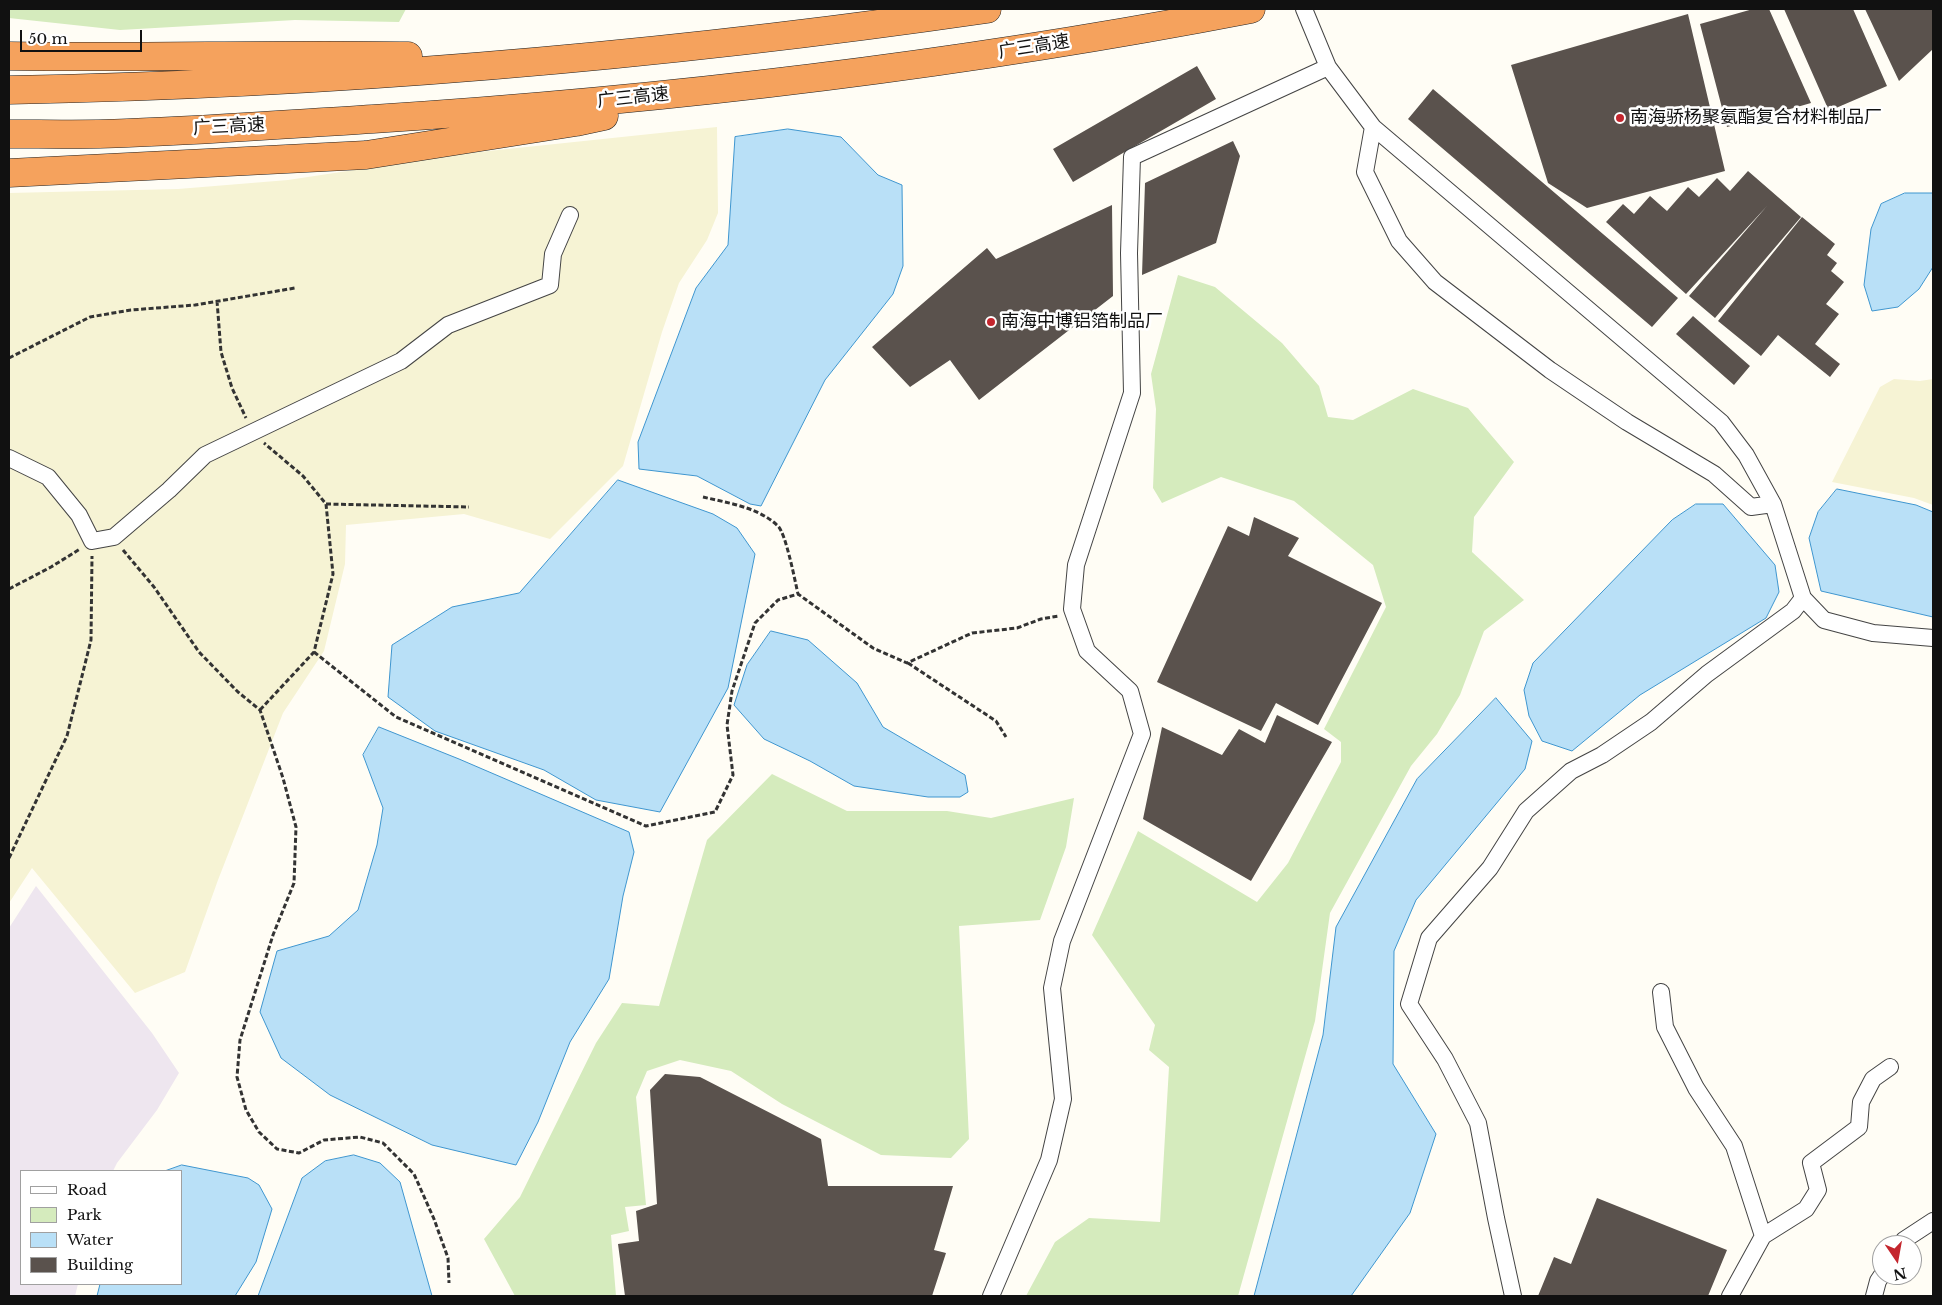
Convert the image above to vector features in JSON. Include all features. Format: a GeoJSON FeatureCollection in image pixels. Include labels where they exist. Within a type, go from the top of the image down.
{"type":"FeatureCollection","features":[{"type":"Feature","properties":{"kind":"highway"},"geometry":{"type":"LineString","coordinates":[[9,90],[158,87],[448,70],[740,42],[987,9]]}},
{"type":"Feature","properties":{"kind":"highway","name":"广三高速"},"geometry":{"type":"LineString","coordinates":[[9,134],[126,133],[436,115],[612,101],[903,67],[1185,22],[1251,9]]}},
{"type":"Feature","properties":{"kind":"highway"},"geometry":{"type":"LineString","coordinates":[[9,56],[98,58],[303,54],[597,57]]}},
{"type":"Feature","properties":{"kind":"highway"},"geometry":{"type":"LineString","coordinates":[[9,173],[366,155],[576,122],[726,88]]}},
{"type":"Feature","properties":{"kind":"street"},"geometry":{"type":"LineString","coordinates":[[1304,9],[1328,67],[1373,127],[1721,422],[1746,455],[1773,504],[1803,598],[1824,620],[1873,633],[1933,638]]}},
{"type":"Feature","properties":{"kind":"street"},"geometry":{"type":"LineString","coordinates":[[991,1296],[1049,1160],[1063,1099],[1052,988],[1062,941],[1142,734],[1130,691],[1087,651],[1072,609],[1076,565],[1132,393],[1130,253],[1132,157],[1328,67]]}},
{"type":"Feature","properties":{"kind":"street"},"geometry":{"type":"LineString","coordinates":[[1373,127],[1365,172],[1399,241],[1435,282],[1566,380],[1658,442],[1714,474],[1751,507],[1773,504]]}},
{"type":"Feature","properties":{"kind":"street"},"geometry":{"type":"LineString","coordinates":[[9,458],[48,477],[79,515],[92,541],[114,537],[169,490],[205,455],[401,361],[448,325],[550,284],[553,254],[570,215]]}},
{"type":"Feature","properties":{"kind":"street"},"geometry":{"type":"LineString","coordinates":[[1513,1296],[1478,1123],[1445,1059],[1409,1004],[1429,938],[1490,868],[1526,811],[1571,771],[1602,755],[1651,722],[1707,674],[1793,611],[1803,598]]}},
{"type":"Feature","properties":{"kind":"street"},"geometry":{"type":"LineString","coordinates":[[1660,992],[1665,1027],[1696,1088],[1734,1146],[1763,1236]]}},
{"type":"Feature","properties":{"kind":"street"},"geometry":{"type":"LineString","coordinates":[[1730,1296],[1763,1236],[1806,1210],[1818,1190],[1811,1163],[1859,1127],[1861,1102],[1865,1094],[1874,1079],[1890,1067]]}},
{"type":"Feature","properties":{"kind":"street"},"geometry":{"type":"LineString","coordinates":[[1912,1235],[1933,1221]]}},
{"type":"Feature","properties":{"kind":"path"},"geometry":{"type":"LineString","coordinates":[[9,358],[90,317],[131,310],[218,301],[295,288]]}},
{"type":"Feature","properties":{"kind":"path"},"geometry":{"type":"LineString","coordinates":[[218,301],[221,352],[232,388],[252,433],[303,476],[326,504],[333,574],[314,652],[260,710]]}},
{"type":"Feature","properties":{"kind":"path"},"geometry":{"type":"LineString","coordinates":[[703,497],[750,509],[780,527],[798,594],[873,648],[907,663],[996,721],[1006,737]]}},
{"type":"Feature","properties":{"kind":"path"},"geometry":{"type":"LineString","coordinates":[[326,504],[469,507]]}},
{"type":"Feature","properties":{"kind":"path"},"geometry":{"type":"LineString","coordinates":[[114,537],[154,587],[199,652],[238,692],[260,710],[283,778],[296,827],[294,883],[273,935],[240,1040],[237,1078],[246,1110],[259,1132],[277,1149],[299,1152],[324,1140],[360,1137],[382,1143],[414,1174],[434,1219],[448,1258],[450,1283]]}},
{"type":"Feature","properties":{"kind":"path"},"geometry":{"type":"LineString","coordinates":[[9,589],[51,567],[92,541]]}},
{"type":"Feature","properties":{"kind":"path"},"geometry":{"type":"LineString","coordinates":[[9,858],[67,736],[91,640],[92,541]]}},
{"type":"Feature","properties":{"kind":"path"},"geometry":{"type":"LineString","coordinates":[[314,652],[396,717],[646,826],[715,812],[732,775],[727,725],[732,691],[755,623],[778,600],[798,594]]}},
{"type":"Feature","properties":{"kind":"path"},"geometry":{"type":"LineString","coordinates":[[907,663],[972,633],[1017,628],[1041,619],[1074,614]]}},
{"type":"Feature","properties":{"kind":"shaded area"},"geometry":{"type":"Polygon","coordinates":[[[717,127],[718,213],[707,240],[679,283],[662,332],[623,466],[550,539],[464,514],[346,525],[345,564],[324,651],[283,713],[218,880],[185,972],[135,993],[32,868],[9,903],[9,193],[178,189],[288,180],[460,154],[717,127]]]}},
{"type":"Feature","properties":{"kind":"shaded area"},"geometry":{"type":"Polygon","coordinates":[[[1894,379],[1920,381],[1933,379],[1933,505],[1914,498],[1832,482],[1880,387],[1894,379]]]}},
{"type":"Feature","properties":{"kind":"shaded area"},"geometry":{"type":"Polygon","coordinates":[[[36,886],[152,1033],[179,1073],[157,1110],[114,1170],[20,1170],[20,1285],[78,1285],[75,1296],[9,1296],[9,928],[36,886]]]}},
{"type":"Feature","properties":{"kind":"green space"},"geometry":{"type":"Polygon","coordinates":[[[9,9],[406,9],[399,22],[295,20],[120,30],[9,18],[9,9]]]}},
{"type":"Feature","properties":{"kind":"green space"},"geometry":{"type":"Polygon","coordinates":[[[1178,275],[1215,287],[1282,343],[1319,386],[1328,417],[1353,420],[1413,389],[1468,408],[1514,462],[1474,517],[1472,552],[1524,600],[1484,631],[1460,695],[1437,734],[1411,766],[1330,913],[1315,1021],[1238,1296],[1026,1296],[1055,1242],[1089,1218],[1160,1222],[1169,1067],[1149,1050],[1155,1025],[1092,935],[1138,831],[1257,902],[1288,863],[1341,762],[1341,742],[1324,729],[1386,607],[1373,565],[1294,501],[1221,477],[1162,503],[1153,488],[1156,409],[1151,374],[1178,275]]]}},
{"type":"Feature","properties":{"kind":"green space"},"geometry":{"type":"Polygon","coordinates":[[[772,774],[847,811],[947,811],[991,818],[1074,798],[1066,847],[1040,920],[959,926],[969,1139],[951,1158],[881,1155],[782,1104],[731,1071],[680,1060],[647,1071],[636,1097],[646,1205],[625,1207],[629,1231],[611,1235],[616,1296],[515,1296],[484,1239],[520,1197],[596,1043],[622,1003],[659,1006],[707,840],[772,774]]]}},
{"type":"Feature","properties":{"kind":"water"},"geometry":{"type":"Polygon","coordinates":[[[788,129],[841,137],[878,175],[902,185],[903,266],[893,294],[825,380],[761,506],[750,504],[697,476],[639,469],[638,442],[696,288],[728,245],[735,137],[788,129]]]}},
{"type":"Feature","properties":{"kind":"water"},"geometry":{"type":"Polygon","coordinates":[[[1905,193],[1933,193],[1933,267],[1919,289],[1898,307],[1872,311],[1864,285],[1871,229],[1881,204],[1905,193]]]}},
{"type":"Feature","properties":{"kind":"water"},"geometry":{"type":"Polygon","coordinates":[[[618,480],[713,514],[737,528],[755,554],[728,688],[660,812],[596,800],[544,770],[435,731],[388,697],[392,645],[452,607],[519,593],[618,480]]]}},
{"type":"Feature","properties":{"kind":"water"},"geometry":{"type":"Polygon","coordinates":[[[1837,489],[1916,505],[1933,512],[1933,617],[1821,591],[1809,538],[1818,512],[1837,489]]]}},
{"type":"Feature","properties":{"kind":"water"},"geometry":{"type":"Polygon","coordinates":[[[1696,504],[1723,504],[1775,565],[1779,592],[1766,618],[1640,695],[1572,751],[1542,741],[1529,716],[1524,690],[1533,663],[1672,520],[1696,504]]]}},
{"type":"Feature","properties":{"kind":"water"},"geometry":{"type":"Polygon","coordinates":[[[771,631],[808,640],[857,683],[883,727],[965,775],[968,792],[960,797],[928,797],[854,786],[810,761],[764,739],[734,705],[747,665],[771,631]]]}},
{"type":"Feature","properties":{"kind":"water"},"geometry":{"type":"Polygon","coordinates":[[[1496,698],[1532,741],[1525,769],[1416,900],[1394,951],[1393,1064],[1436,1134],[1410,1213],[1351,1296],[1254,1296],[1323,1035],[1336,927],[1417,779],[1496,698]]]}},
{"type":"Feature","properties":{"kind":"water"},"geometry":{"type":"Polygon","coordinates":[[[379,727],[629,832],[634,852],[623,896],[609,979],[570,1042],[538,1122],[516,1165],[432,1145],[330,1095],[281,1058],[260,1012],[277,951],[329,936],[358,910],[377,845],[383,808],[363,755],[379,727]]]}},
{"type":"Feature","properties":{"kind":"water"},"geometry":{"type":"Polygon","coordinates":[[[354,1155],[380,1163],[400,1182],[432,1296],[258,1296],[302,1178],[325,1161],[354,1155]]]}},
{"type":"Feature","properties":{"kind":"water"},"geometry":{"type":"Polygon","coordinates":[[[182,1165],[248,1178],[259,1185],[272,1209],[256,1262],[235,1296],[97,1296],[100,1285],[182,1285],[182,1170],[168,1170],[182,1165]]]}},
{"type":"Feature","properties":{"kind":"building"},"geometry":{"type":"Polygon","coordinates":[[[1753,9],[1769,9],[1811,103],[1727,127],[1700,24],[1753,9]]]}},
{"type":"Feature","properties":{"kind":"building"},"geometry":{"type":"Polygon","coordinates":[[[1784,9],[1853,9],[1887,86],[1829,111],[1784,9]]]}},
{"type":"Feature","properties":{"kind":"building"},"geometry":{"type":"Polygon","coordinates":[[[1865,9],[1933,9],[1933,49],[1899,81],[1865,9]]]}},
{"type":"Feature","properties":{"kind":"building","name":"南海骄杨聚氨酯复合材料制品厂"},"geometry":{"type":"Polygon","coordinates":[[[1688,14],[1725,171],[1587,208],[1548,183],[1511,65],[1688,14]]]}},
{"type":"Feature","properties":{"kind":"building"},"geometry":{"type":"Polygon","coordinates":[[[1197,66],[1216,99],[1073,182],[1053,149],[1197,66]]]}},
{"type":"Feature","properties":{"kind":"building"},"geometry":{"type":"Polygon","coordinates":[[[1433,89],[1678,298],[1652,327],[1408,119],[1433,89]]]}},
{"type":"Feature","properties":{"kind":"building"},"geometry":{"type":"Polygon","coordinates":[[[1233,141],[1240,156],[1216,243],[1142,275],[1145,183],[1233,141]]]}},
{"type":"Feature","properties":{"kind":"building"},"geometry":{"type":"Polygon","coordinates":[[[1748,171],[1801,217],[1715,318],[1689,296],[1767,206],[1686,294],[1606,222],[1623,204],[1634,214],[1650,196],[1667,211],[1688,187],[1699,197],[1717,178],[1730,191],[1748,171]]]}},
{"type":"Feature","properties":{"kind":"building","name":"南海中博铝箔制品厂"},"geometry":{"type":"Polygon","coordinates":[[[1112,205],[1113,296],[979,400],[950,360],[910,387],[872,347],[987,248],[996,259],[1112,205]]]}},
{"type":"Feature","properties":{"kind":"building"},"geometry":{"type":"Polygon","coordinates":[[[1802,217],[1835,244],[1827,255],[1837,263],[1831,271],[1844,282],[1826,304],[1839,314],[1815,344],[1840,364],[1830,377],[1778,335],[1761,356],[1718,321],[1802,217]]]}},
{"type":"Feature","properties":{"kind":"building"},"geometry":{"type":"Polygon","coordinates":[[[1693,316],[1750,366],[1734,385],[1676,334],[1693,316]]]}},
{"type":"Feature","properties":{"kind":"building"},"geometry":{"type":"Polygon","coordinates":[[[1254,517],[1299,538],[1288,556],[1382,603],[1318,725],[1276,703],[1261,731],[1157,682],[1228,526],[1249,536],[1254,517]]]}},
{"type":"Feature","properties":{"kind":"building"},"geometry":{"type":"Polygon","coordinates":[[[1277,715],[1332,742],[1251,881],[1143,819],[1162,727],[1222,755],[1239,729],[1265,743],[1277,715]]]}},
{"type":"Feature","properties":{"kind":"building"},"geometry":{"type":"Polygon","coordinates":[[[665,1074],[700,1077],[821,1139],[828,1186],[953,1186],[934,1250],[946,1253],[932,1296],[625,1296],[618,1244],[639,1241],[636,1211],[657,1204],[650,1090],[665,1074]]]}},
{"type":"Feature","properties":{"kind":"building"},"geometry":{"type":"Polygon","coordinates":[[[1597,1198],[1727,1250],[1708,1296],[1538,1296],[1554,1257],[1571,1264],[1597,1198]]]}},
{"type":"Feature","properties":{"kind":"place","name":"南海骄杨聚氨酯复合材料制品厂"},"geometry":{"type":"Point","coordinates":[1620,118]}},
{"type":"Feature","properties":{"kind":"place","name":"南海中博铝箔制品厂"},"geometry":{"type":"Point","coordinates":[991,322]}}]}
